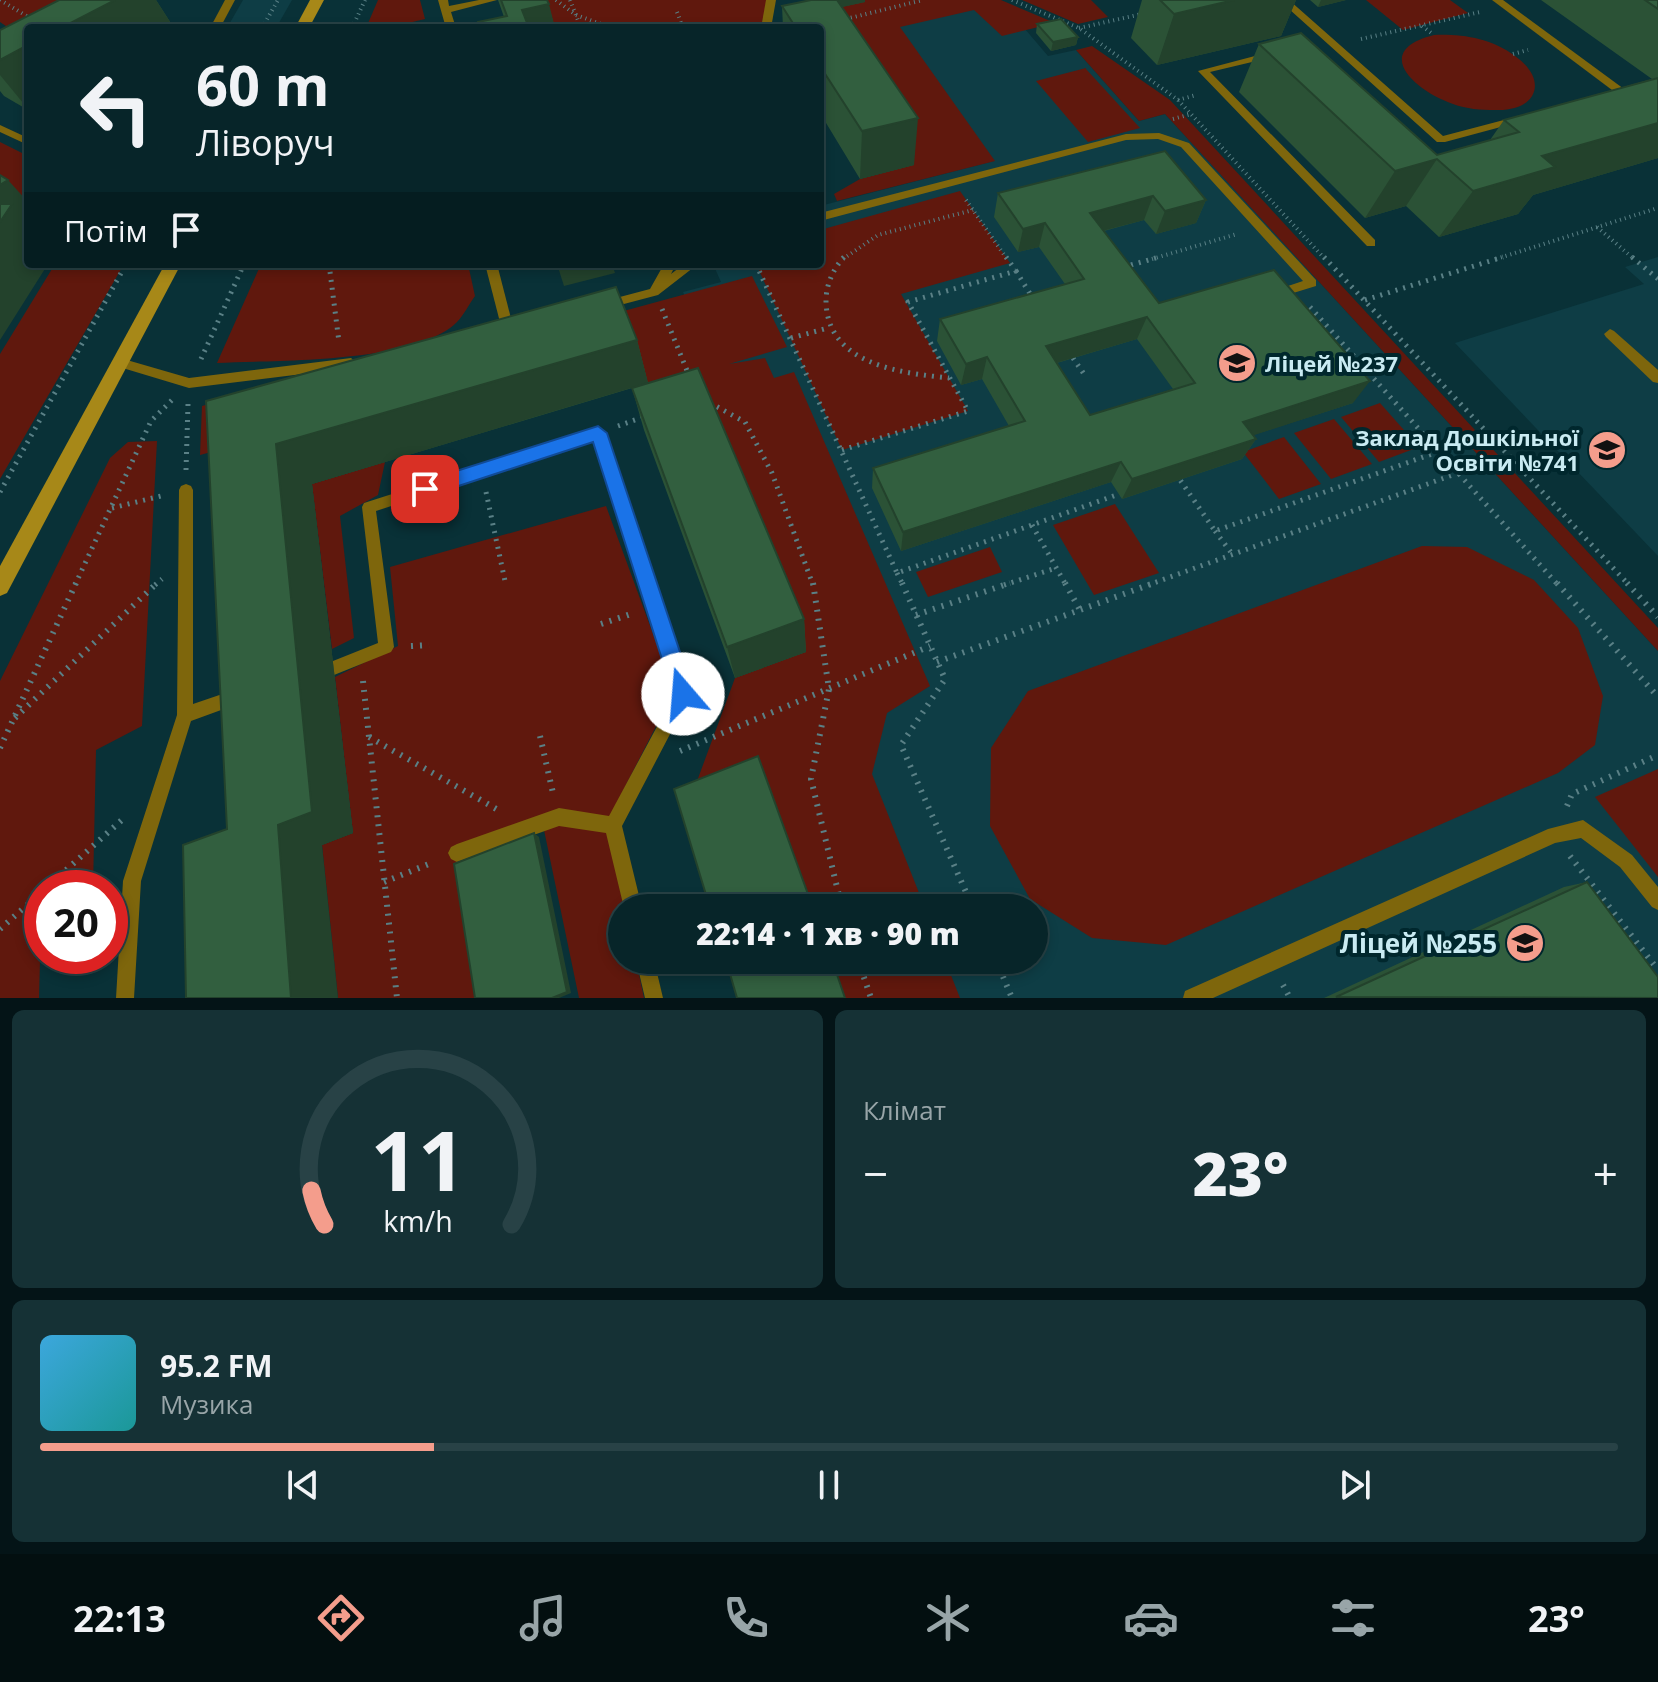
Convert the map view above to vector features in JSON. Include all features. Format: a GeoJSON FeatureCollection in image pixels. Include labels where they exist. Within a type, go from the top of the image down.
{"type":"FeatureCollection","features":[{"type":"Feature","properties":{"kind":"street"},"geometry":{"type":"LineString","coordinates":[[304,24],[317,0]]}},
{"type":"Feature","properties":{"kind":"street"},"geometry":{"type":"LineString","coordinates":[[0,586],[171,268]]}},
{"type":"Feature","properties":{"kind":"lane"},"geometry":{"type":"LineString","coordinates":[[217,24],[230,0]]}},
{"type":"Feature","properties":{"kind":"lane"},"geometry":{"type":"LineString","coordinates":[[445,5],[492,0]]}},
{"type":"Feature","properties":{"kind":"lane"},"geometry":{"type":"LineString","coordinates":[[767,24],[771,0]]}},
{"type":"Feature","properties":{"kind":"lane"},"geometry":{"type":"LineString","coordinates":[[1284,0],[1441,140],[1530,116]]}},
{"type":"Feature","properties":{"kind":"lane"},"geometry":{"type":"LineString","coordinates":[[1501,3],[1620,91],[1605,95]]}},
{"type":"Feature","properties":{"kind":"lane"},"geometry":{"type":"LineString","coordinates":[[1315,44],[1329,41]]}},
{"type":"Feature","properties":{"kind":"lane"},"geometry":{"type":"LineString","coordinates":[[1287,51],[1203,71],[1371,243]]}},
{"type":"Feature","properties":{"kind":"lane"},"geometry":{"type":"LineString","coordinates":[[0,128],[24,140]]}},
{"type":"Feature","properties":{"kind":"lane"},"geometry":{"type":"LineString","coordinates":[[824,216],[1126,137],[1159,136],[1185,145],[1312,283],[1277,294]]}},
{"type":"Feature","properties":{"kind":"lane"},"geometry":{"type":"LineString","coordinates":[[492,268],[508,330]]}},
{"type":"Feature","properties":{"kind":"lane"},"geometry":{"type":"LineString","coordinates":[[654,292],[668,268]]}},
{"type":"Feature","properties":{"kind":"lane"},"geometry":{"type":"LineString","coordinates":[[596,307],[654,292],[687,268]]}},
{"type":"Feature","properties":{"kind":"lane"},"geometry":{"type":"LineString","coordinates":[[493,333],[523,326]]}},
{"type":"Feature","properties":{"kind":"lane"},"geometry":{"type":"LineString","coordinates":[[1610,334],[1658,378]]}},
{"type":"Feature","properties":{"kind":"lane"},"geometry":{"type":"LineString","coordinates":[[120,363],[189,383],[341,365],[372,358]]}},
{"type":"Feature","properties":{"kind":"lane"},"geometry":{"type":"LineString","coordinates":[[334,668],[386,647],[369,507],[598,433],[683,694],[613,825],[630,894]]}},
{"type":"Feature","properties":{"kind":"lane"},"geometry":{"type":"LineString","coordinates":[[125,998],[132,881],[185,715],[186,490]]}},
{"type":"Feature","properties":{"kind":"lane"},"geometry":{"type":"LineString","coordinates":[[185,715],[251,693]]}},
{"type":"Feature","properties":{"kind":"lane"},"geometry":{"type":"LineString","coordinates":[[457,853],[559,817],[613,825]]}},
{"type":"Feature","properties":{"kind":"lane"},"geometry":{"type":"LineString","coordinates":[[1192,998],[1554,835],[1583,829],[1626,861],[1658,901]]}},
{"type":"Feature","properties":{"kind":"lane"},"geometry":{"type":"LineString","coordinates":[[648,974],[654,998]]}},
{"type":"Feature","properties":{"kind":"path"},"geometry":{"type":"LineString","coordinates":[[0,0],[33,20]]}},
{"type":"Feature","properties":{"kind":"path"},"geometry":{"type":"LineString","coordinates":[[264,24],[278,0]]}},
{"type":"Feature","properties":{"kind":"path"},"geometry":{"type":"LineString","coordinates":[[354,24],[365,0]]}},
{"type":"Feature","properties":{"kind":"path"},"geometry":{"type":"LineString","coordinates":[[556,0],[576,15],[601,24]]}},
{"type":"Feature","properties":{"kind":"path"},"geometry":{"type":"LineString","coordinates":[[570,0],[579,24]]}},
{"type":"Feature","properties":{"kind":"path"},"geometry":{"type":"LineString","coordinates":[[837,21],[923,0]]}},
{"type":"Feature","properties":{"kind":"path"},"geometry":{"type":"LineString","coordinates":[[1012,0],[1079,28],[1178,100],[1658,617]]}},
{"type":"Feature","properties":{"kind":"path"},"geometry":{"type":"LineString","coordinates":[[1349,41],[1422,26],[1501,3]]}},
{"type":"Feature","properties":{"kind":"path"},"geometry":{"type":"LineString","coordinates":[[1079,28],[1156,11]]}},
{"type":"Feature","properties":{"kind":"path"},"geometry":{"type":"LineString","coordinates":[[677,12],[682,24]]}},
{"type":"Feature","properties":{"kind":"path"},"geometry":{"type":"LineString","coordinates":[[1422,26],[1434,35]]}},
{"type":"Feature","properties":{"kind":"path"},"geometry":{"type":"LineString","coordinates":[[954,182],[1035,302]]}},
{"type":"Feature","properties":{"kind":"path"},"geometry":{"type":"LineString","coordinates":[[1364,300],[1658,208]]}},
{"type":"Feature","properties":{"kind":"path"},"geometry":{"type":"LineString","coordinates":[[950,378],[903,374],[854,355],[828,328],[824,291],[837,261],[866,239],[973,210]]}},
{"type":"Feature","properties":{"kind":"path"},"geometry":{"type":"LineString","coordinates":[[1597,227],[1658,279]]}},
{"type":"Feature","properties":{"kind":"path"},"geometry":{"type":"LineString","coordinates":[[1131,265],[1260,228]]}},
{"type":"Feature","properties":{"kind":"path"},"geometry":{"type":"LineString","coordinates":[[0,492],[124,268]]}},
{"type":"Feature","properties":{"kind":"path"},"geometry":{"type":"LineString","coordinates":[[0,748],[151,421],[189,383],[242,268]]}},
{"type":"Feature","properties":{"kind":"path"},"geometry":{"type":"LineString","coordinates":[[329,268],[341,365]]}},
{"type":"Feature","properties":{"kind":"path"},"geometry":{"type":"LineString","coordinates":[[758,268],[945,679],[901,745],[967,894]]}},
{"type":"Feature","properties":{"kind":"path"},"geometry":{"type":"LineString","coordinates":[[842,450],[968,411],[908,302],[1016,271]]}},
{"type":"Feature","properties":{"kind":"path"},"geometry":{"type":"LineString","coordinates":[[1294,289],[1658,697]]}},
{"type":"Feature","properties":{"kind":"path"},"geometry":{"type":"LineString","coordinates":[[654,292],[693,384]]}},
{"type":"Feature","properties":{"kind":"path"},"geometry":{"type":"LineString","coordinates":[[790,339],[828,328]]}},
{"type":"Feature","properties":{"kind":"path"},"geometry":{"type":"LineString","coordinates":[[1073,358],[1084,374]]}},
{"type":"Feature","properties":{"kind":"path"},"geometry":{"type":"LineString","coordinates":[[111,508],[186,490],[189,383]]}},
{"type":"Feature","properties":{"kind":"path"},"geometry":{"type":"LineString","coordinates":[[699,398],[745,422],[772,473],[815,590],[829,689],[811,779],[839,894]]}},
{"type":"Feature","properties":{"kind":"path"},"geometry":{"type":"LineString","coordinates":[[598,433],[656,413]]}},
{"type":"Feature","properties":{"kind":"path"},"geometry":{"type":"LineString","coordinates":[[1215,531],[1488,434]]}},
{"type":"Feature","properties":{"kind":"path"},"geometry":{"type":"LineString","coordinates":[[481,471],[505,581]]}},
{"type":"Feature","properties":{"kind":"path"},"geometry":{"type":"LineString","coordinates":[[937,662],[1458,473]]}},
{"type":"Feature","properties":{"kind":"path"},"geometry":{"type":"LineString","coordinates":[[1162,479],[1176,474],[1233,555]]}},
{"type":"Feature","properties":{"kind":"path"},"geometry":{"type":"LineString","coordinates":[[897,573],[1133,489]]}},
{"type":"Feature","properties":{"kind":"path"},"geometry":{"type":"LineString","coordinates":[[1032,525],[1080,610]]}},
{"type":"Feature","properties":{"kind":"path"},"geometry":{"type":"LineString","coordinates":[[12,721],[185,556]]}},
{"type":"Feature","properties":{"kind":"path"},"geometry":{"type":"LineString","coordinates":[[916,615],[1056,568]]}},
{"type":"Feature","properties":{"kind":"path"},"geometry":{"type":"LineString","coordinates":[[601,624],[654,606]]}},
{"type":"Feature","properties":{"kind":"path"},"geometry":{"type":"LineString","coordinates":[[644,767],[930,646]]}},
{"type":"Feature","properties":{"kind":"path"},"geometry":{"type":"LineString","coordinates":[[361,657],[397,998]]}},
{"type":"Feature","properties":{"kind":"path"},"geometry":{"type":"LineString","coordinates":[[540,736],[559,817]]}},
{"type":"Feature","properties":{"kind":"path"},"geometry":{"type":"LineString","coordinates":[[369,737],[528,828]]}},
{"type":"Feature","properties":{"kind":"path"},"geometry":{"type":"LineString","coordinates":[[1658,755],[1572,794],[1554,835],[1658,970]]}},
{"type":"Feature","properties":{"kind":"path"},"geometry":{"type":"LineString","coordinates":[[66,870],[128,814]]}},
{"type":"Feature","properties":{"kind":"path"},"geometry":{"type":"LineString","coordinates":[[384,882],[457,853]]}},
{"type":"Feature","properties":{"kind":"path"},"geometry":{"type":"LineString","coordinates":[[0,929],[24,908]]}},
{"type":"Feature","properties":{"kind":"path"},"geometry":{"type":"LineString","coordinates":[[863,974],[871,998]]}},
{"type":"Feature","properties":{"kind":"path"},"geometry":{"type":"LineString","coordinates":[[1002,974],[1012,998]]}},
{"type":"Feature","properties":{"kind":"shaded area"},"geometry":{"type":"Polygon","coordinates":[[[0,0],[112,0],[40,24],[24,24],[24,38],[0,22],[0,0]]]}},
{"type":"Feature","properties":{"kind":"shaded area"},"geometry":{"type":"Polygon","coordinates":[[[243,0],[292,0],[278,24],[229,24],[243,0]]]}},
{"type":"Feature","properties":{"kind":"shaded area"},"geometry":{"type":"Polygon","coordinates":[[[378,0],[420,0],[425,19],[404,24],[368,24],[378,0]]]}},
{"type":"Feature","properties":{"kind":"shaded area"},"geometry":{"type":"Polygon","coordinates":[[[540,0],[766,0],[768,4],[761,24],[550,24],[540,0]]]}},
{"type":"Feature","properties":{"kind":"shaded area"},"geometry":{"type":"Polygon","coordinates":[[[864,0],[1001,0],[1055,23],[1002,36],[974,10],[900,27],[995,161],[837,201],[834,194],[860,179],[913,165],[824,34],[824,24],[795,24],[820,12],[864,0]]]}},
{"type":"Feature","properties":{"kind":"shaded area"},"geometry":{"type":"Polygon","coordinates":[[[1022,0],[1091,0],[1108,17],[1078,24],[1022,0]]]}},
{"type":"Feature","properties":{"kind":"shaded area"},"geometry":{"type":"Polygon","coordinates":[[[1366,0],[1450,0],[1468,13],[1403,30],[1366,0]]]}},
{"type":"Feature","properties":{"kind":"shaded area"},"geometry":{"type":"Polygon","coordinates":[[[973,3],[1019,22],[1048,56],[1076,50],[1139,121],[1165,114],[1658,651],[1658,998],[924,998],[915,974],[1048,974],[1048,894],[885,894],[718,372],[683,292],[721,282],[715,268],[824,268],[824,205],[994,161],[893,21],[973,3]]]}},
{"type":"Feature","properties":{"kind":"shaded area"},"geometry":{"type":"Polygon","coordinates":[[[1434,35],[1476,38],[1506,50],[1532,75],[1534,93],[1520,106],[1495,110],[1463,107],[1425,90],[1405,71],[1402,60],[1405,51],[1415,42],[1434,35]]]}},
{"type":"Feature","properties":{"kind":"shaded area"},"geometry":{"type":"Polygon","coordinates":[[[1092,46],[1170,100],[1658,628],[1658,651],[1165,114],[1139,121],[1076,50],[1092,46]]]}},
{"type":"Feature","properties":{"kind":"shaded area"},"geometry":{"type":"Polygon","coordinates":[[[1086,68],[1140,128],[1088,142],[1036,81],[1086,68]]]}},
{"type":"Feature","properties":{"kind":"shaded area"},"geometry":{"type":"Polygon","coordinates":[[[0,142],[24,154],[24,199],[0,181],[0,142]]]}},
{"type":"Feature","properties":{"kind":"shaded area"},"geometry":{"type":"Polygon","coordinates":[[[960,191],[1010,263],[901,294],[968,411],[842,450],[758,268],[824,268],[824,229],[960,191]]]}},
{"type":"Feature","properties":{"kind":"shaded area","name":"Заклад Дошкільної Освіти №741"},"geometry":{"type":"Polygon","coordinates":[[[1658,257],[1658,556],[1455,343],[1644,284],[1625,267],[1658,257]]]}},
{"type":"Feature","properties":{"kind":"shaded area"},"geometry":{"type":"Polygon","coordinates":[[[53,268],[122,268],[0,479],[0,354],[53,268]]]}},
{"type":"Feature","properties":{"kind":"shaded area"},"geometry":{"type":"Polygon","coordinates":[[[259,268],[469,268],[475,296],[457,322],[437,336],[378,353],[308,360],[217,363],[259,268]]]}},
{"type":"Feature","properties":{"kind":"shaded area"},"geometry":{"type":"Polygon","coordinates":[[[752,276],[787,347],[729,364],[765,358],[774,378],[794,372],[930,686],[887,713],[872,774],[919,894],[791,894],[686,811],[735,678],[805,652],[648,383],[245,443],[200,455],[202,406],[239,395],[532,336],[752,276]]]}},
{"type":"Feature","properties":{"kind":"shaded area"},"geometry":{"type":"Polygon","coordinates":[[[1380,403],[1419,447],[1379,462],[1341,417],[1380,403]]]}},
{"type":"Feature","properties":{"kind":"shaded area"},"geometry":{"type":"Polygon","coordinates":[[[1334,419],[1372,464],[1331,479],[1294,433],[1334,419]]]}},
{"type":"Feature","properties":{"kind":"shaded area"},"geometry":{"type":"Polygon","coordinates":[[[1284,437],[1321,484],[1279,499],[1243,452],[1284,437]]]}},
{"type":"Feature","properties":{"kind":"shaded area"},"geometry":{"type":"Polygon","coordinates":[[[157,441],[142,726],[96,750],[93,870],[24,870],[24,974],[40,974],[39,998],[0,998],[0,681],[110,458],[128,442],[157,441]]]}},
{"type":"Feature","properties":{"kind":"shaded area"},"geometry":{"type":"Polygon","coordinates":[[[385,462],[378,495],[340,516],[354,638],[332,649],[312,484],[385,462]]]}},
{"type":"Feature","properties":{"kind":"shaded area"},"geometry":{"type":"Polygon","coordinates":[[[1115,504],[1159,573],[1094,595],[1053,525],[1115,504]]]}},
{"type":"Feature","properties":{"kind":"shaded area"},"geometry":{"type":"Polygon","coordinates":[[[606,506],[674,691],[606,824],[621,894],[608,894],[608,974],[639,974],[644,998],[579,998],[544,830],[456,865],[480,998],[338,998],[322,845],[353,833],[335,677],[398,646],[390,567],[606,506]]]}},
{"type":"Feature","properties":{"kind":"shaded area"},"geometry":{"type":"Polygon","coordinates":[[[1422,546],[1467,547],[1534,580],[1578,628],[1603,696],[1595,745],[1558,773],[1166,945],[1092,938],[1048,910],[1048,894],[1027,894],[990,826],[991,748],[1028,691],[1422,546]]]}},
{"type":"Feature","properties":{"kind":"shaded area"},"geometry":{"type":"Polygon","coordinates":[[[990,547],[1002,572],[928,597],[916,572],[990,547]]]}},
{"type":"Feature","properties":{"kind":"shaded area"},"geometry":{"type":"Polygon","coordinates":[[[1658,769],[1658,877],[1595,797],[1658,769]]]}},
{"type":"Feature","properties":{"kind":"shaded area"},"geometry":{"type":"Polygon","coordinates":[[[833,974],[951,974],[960,998],[842,998],[833,974]]]}},
{"type":"Feature","properties":{"kind":"building"},"geometry":{"type":"Polygon","coordinates":[[[59,0],[115,0],[69,24],[24,24],[24,47],[0,60],[0,30],[59,0]]]}},
{"type":"Feature","properties":{"kind":"building"},"geometry":{"type":"Polygon","coordinates":[[[501,0],[547,0],[549,4],[522,10],[527,24],[478,22],[507,16],[501,0]]]}},
{"type":"Feature","properties":{"kind":"building"},"geometry":{"type":"Polygon","coordinates":[[[811,0],[837,0],[918,118],[862,131],[824,72],[824,24],[793,24],[782,6],[811,0]]]}},
{"type":"Feature","properties":{"kind":"building"},"geometry":{"type":"Polygon","coordinates":[[[1160,0],[1234,0],[1174,14],[1160,0]]]}},
{"type":"Feature","properties":{"kind":"building"},"geometry":{"type":"Polygon","coordinates":[[[1645,0],[1658,0],[1658,9],[1645,0]]]}},
{"type":"Feature","properties":{"kind":"building"},"geometry":{"type":"Polygon","coordinates":[[[1061,19],[1078,37],[1053,42],[1037,24],[1061,19]]]}},
{"type":"Feature","properties":{"kind":"building"},"geometry":{"type":"Polygon","coordinates":[[[1301,33],[1437,155],[1519,132],[1504,120],[1658,78],[1658,123],[1542,156],[1555,167],[1473,191],[1437,159],[1395,171],[1259,44],[1301,33]]]}},
{"type":"Feature","properties":{"kind":"building","name":"Ліцей №237"},"geometry":{"type":"Polygon","coordinates":[[[1165,151],[1206,200],[1165,211],[1153,196],[1090,213],[1159,303],[1274,270],[1370,381],[1243,422],[1256,439],[1132,479],[1121,462],[903,532],[873,468],[1025,421],[987,357],[966,364],[940,319],[1084,279],[1045,223],[1023,229],[998,193],[1165,151]],[[1147,317],[1046,346],[1090,415],[1195,383],[1147,317]]]}},
{"type":"Feature","properties":{"kind":"building"},"geometry":{"type":"Polygon","coordinates":[[[0,204],[12,204],[0,222],[0,204]]]}},
{"type":"Feature","properties":{"kind":"building"},"geometry":{"type":"Polygon","coordinates":[[[616,287],[637,340],[276,444],[312,812],[278,825],[291,998],[186,998],[183,845],[227,829],[206,401],[616,287]]]}},
{"type":"Feature","properties":{"kind":"building"},"geometry":{"type":"Polygon","coordinates":[[[698,368],[804,619],[727,647],[632,388],[698,368]]]}},
{"type":"Feature","properties":{"kind":"building"},"geometry":{"type":"Polygon","coordinates":[[[758,756],[808,894],[706,894],[674,789],[758,756]]]}},
{"type":"Feature","properties":{"kind":"building"},"geometry":{"type":"Polygon","coordinates":[[[534,833],[567,992],[552,998],[475,998],[454,864],[534,833]]]}},
{"type":"Feature","properties":{"kind":"building","name":"Ліцей №255"},"geometry":{"type":"Polygon","coordinates":[[[1587,882],[1658,977],[1658,998],[1336,997],[1587,882]]]}},
{"type":"Feature","properties":{"kind":"building"},"geometry":{"type":"Polygon","coordinates":[[[730,974],[837,974],[845,998],[737,998],[730,974]]]}},
{"type":"Feature","properties":{"kind":"place","name":"Ліцей №237"},"geometry":{"type":"Point","coordinates":[1237,363]}},
{"type":"Feature","properties":{"kind":"place","name":"Заклад Дошкільної Освіти №741"},"geometry":{"type":"Point","coordinates":[1607,450]}},
{"type":"Feature","properties":{"kind":"place","name":"Ліцей №255"},"geometry":{"type":"Point","coordinates":[1525,943]}},
{"type":"Feature","properties":{"kind":"route"},"geometry":{"type":"LineString","coordinates":[[425,489],[598,433],[683,694]]}}]}
